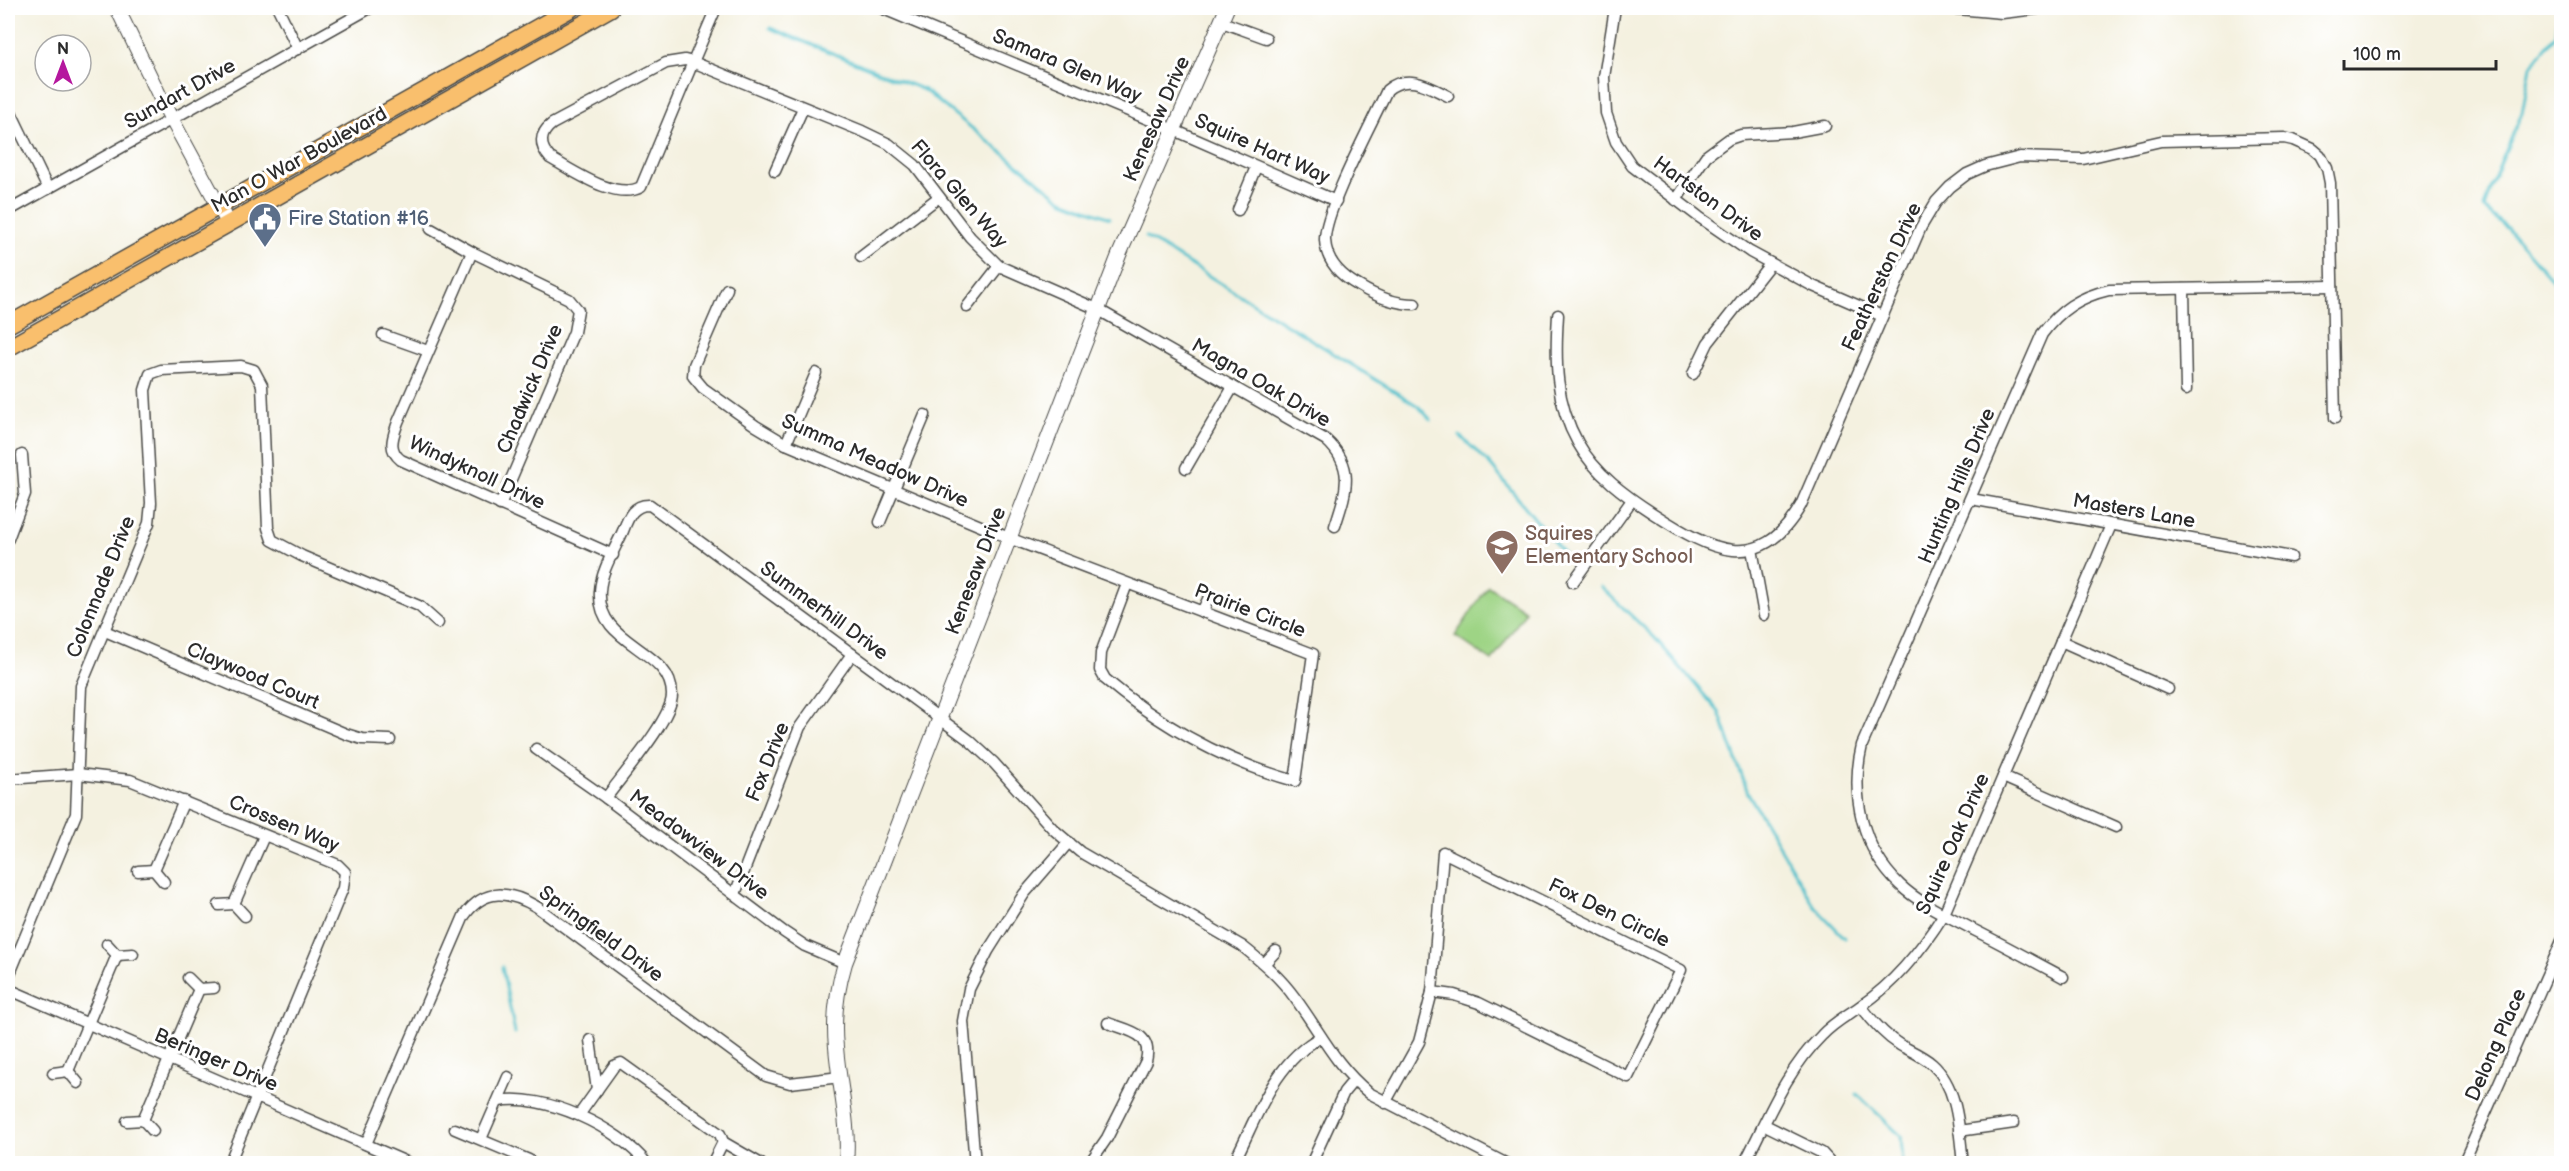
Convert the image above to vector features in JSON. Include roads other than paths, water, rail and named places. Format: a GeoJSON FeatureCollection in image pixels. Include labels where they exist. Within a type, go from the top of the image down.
{"type":"FeatureCollection","features":[{"type":"Feature","properties":{"kind":"main road","name":"Man O War Boulevard"},"geometry":{"type":"LineString","coordinates":[[8,325],[572,8]]}},
{"type":"Feature","properties":{"kind":"main road","name":"Man O War Boulevard"},"geometry":{"type":"LineString","coordinates":[[8,348],[611,8]]}},
{"type":"Feature","properties":{"kind":"street"},"geometry":{"type":"LineString","coordinates":[[117,8],[172,120],[228,223]]}},
{"type":"Feature","properties":{"kind":"street"},"geometry":{"type":"LineString","coordinates":[[278,8],[298,49]]}},
{"type":"Feature","properties":{"kind":"street","name":"Sundart Drive"},"geometry":{"type":"LineString","coordinates":[[8,211],[370,8]]}},
{"type":"Feature","properties":{"kind":"street"},"geometry":{"type":"LineString","coordinates":[[693,62],[676,60],[666,63],[552,124],[542,134],[544,152],[550,158],[614,191],[632,192],[640,187],[716,8]]}},
{"type":"Feature","properties":{"kind":"street","name":"Samara Glen Way"},"geometry":{"type":"LineString","coordinates":[[881,8],[1174,130]]}},
{"type":"Feature","properties":{"kind":"street","name":"Kenesaw Drive"},"geometry":{"type":"LineString","coordinates":[[846,1164],[847,1126],[835,1021],[840,978],[1097,309],[1227,8]]}},
{"type":"Feature","properties":{"kind":"street","name":"Hartston Drive"},"geometry":{"type":"LineString","coordinates":[[1615,8],[1604,77],[1606,113],[1616,142],[1632,166],[1646,179],[1723,235],[1770,264],[1882,316]]}},
{"type":"Feature","properties":{"kind":"street"},"geometry":{"type":"LineString","coordinates":[[1947,8],[2002,10],[2044,8]]}},
{"type":"Feature","properties":{"kind":"street"},"geometry":{"type":"LineString","coordinates":[[1222,22],[1266,38]]}},
{"type":"Feature","properties":{"kind":"street","name":"Flora Glen Way"},"geometry":{"type":"LineString","coordinates":[[693,62],[889,144],[915,165],[982,251],[999,266],[1097,309]]}},
{"type":"Feature","properties":{"kind":"street"},"geometry":{"type":"LineString","coordinates":[[1415,304],[1386,300],[1340,273],[1332,263],[1325,240],[1326,228],[1387,90],[1400,82],[1411,81],[1426,85],[1448,96]]}},
{"type":"Feature","properties":{"kind":"street"},"geometry":{"type":"LineString","coordinates":[[8,106],[48,189]]}},
{"type":"Feature","properties":{"kind":"street"},"geometry":{"type":"LineString","coordinates":[[775,171],[802,108]]}},
{"type":"Feature","properties":{"kind":"street"},"geometry":{"type":"LineString","coordinates":[[1676,200],[1706,156],[1729,139],[1748,134],[1793,132],[1825,126]]}},
{"type":"Feature","properties":{"kind":"street","name":"Squire Hart Way"},"geometry":{"type":"LineString","coordinates":[[1174,130],[1336,201]]}},
{"type":"Feature","properties":{"kind":"street","name":"Featherston Drive"},"geometry":{"type":"LineString","coordinates":[[1752,549],[1781,533],[1801,505],[1922,226],[1936,202],[1967,174],[2003,160],[2020,157],[2083,159],[2161,141],[2284,138],[2313,149],[2327,168],[2330,183],[2335,418]]}},
{"type":"Feature","properties":{"kind":"street"},"geometry":{"type":"LineString","coordinates":[[1238,210],[1256,167]]}},
{"type":"Feature","properties":{"kind":"street"},"geometry":{"type":"LineString","coordinates":[[861,257],[939,197]]}},
{"type":"Feature","properties":{"kind":"street","name":"Chadwick Drive"},"geometry":{"type":"LineString","coordinates":[[431,229],[472,252],[569,299],[576,306],[578,313],[574,332],[500,505]]}},
{"type":"Feature","properties":{"kind":"street","name":"Windyknoll Drive"},"geometry":{"type":"LineString","coordinates":[[472,252],[391,442],[393,451],[401,460],[613,555]]}},
{"type":"Feature","properties":{"kind":"street"},"geometry":{"type":"LineString","coordinates":[[1693,374],[1707,343],[1770,264]]}},
{"type":"Feature","properties":{"kind":"street"},"geometry":{"type":"LineString","coordinates":[[968,307],[999,266]]}},
{"type":"Feature","properties":{"kind":"street","name":"Hunting Hills Drive"},"geometry":{"type":"LineString","coordinates":[[2063,977],[1929,906],[1900,885],[1880,860],[1861,819],[1856,782],[1862,745],[2042,334],[2055,317],[2067,307],[2094,294],[2127,289],[2332,286]]}},
{"type":"Feature","properties":{"kind":"street","name":"Summa Meadow Drive"},"geometry":{"type":"LineString","coordinates":[[727,289],[694,365],[693,376],[703,388],[756,426],[786,444],[1009,538]]}},
{"type":"Feature","properties":{"kind":"street"},"geometry":{"type":"LineString","coordinates":[[2184,289],[2186,390]]}},
{"type":"Feature","properties":{"kind":"street","name":"Magna Oak Drive"},"geometry":{"type":"LineString","coordinates":[[1097,309],[1309,429],[1336,449],[1347,472],[1344,497],[1335,526]]}},
{"type":"Feature","properties":{"kind":"street"},"geometry":{"type":"LineString","coordinates":[[1558,315],[1557,385],[1568,423],[1579,445],[1594,465],[1632,500],[1700,542],[1730,550],[1752,549],[1764,615]]}},
{"type":"Feature","properties":{"kind":"street"},"geometry":{"type":"LineString","coordinates":[[383,335],[428,351]]}},
{"type":"Feature","properties":{"kind":"street","name":"Colonnade Drive"},"geometry":{"type":"LineString","coordinates":[[8,978],[74,823],[81,686],[149,523],[151,502],[145,390],[146,380],[150,374],[160,370],[241,366],[254,370],[262,385],[268,528],[272,540],[302,556],[419,606],[438,623]]}},
{"type":"Feature","properties":{"kind":"street"},"geometry":{"type":"LineString","coordinates":[[786,444],[816,374]]}},
{"type":"Feature","properties":{"kind":"street"},"geometry":{"type":"LineString","coordinates":[[1186,468],[1233,387]]}},
{"type":"Feature","properties":{"kind":"street"},"geometry":{"type":"LineString","coordinates":[[880,522],[925,414]]}},
{"type":"Feature","properties":{"kind":"street"},"geometry":{"type":"LineString","coordinates":[[8,539],[25,494],[22,455]]}},
{"type":"Feature","properties":{"kind":"street","name":"Masters Lane"},"geometry":{"type":"LineString","coordinates":[[1971,499],[2291,557]]}},
{"type":"Feature","properties":{"kind":"street"},"geometry":{"type":"LineString","coordinates":[[1573,582],[1632,500]]}},
{"type":"Feature","properties":{"kind":"street","name":"Summerhill Drive"},"geometry":{"type":"LineString","coordinates":[[606,798],[666,716],[672,695],[668,677],[662,668],[622,637],[609,625],[602,613],[601,585],[630,515],[641,506],[653,506],[982,751],[1069,843],[1101,865],[1242,946],[1265,963],[1295,998],[1331,1054],[1354,1080],[1385,1103],[1507,1164]]}},
{"type":"Feature","properties":{"kind":"street","name":"Squire Oak Drive"},"geometry":{"type":"LineString","coordinates":[[1744,1164],[1765,1125],[1777,1095],[1804,1053],[1834,1023],[1861,1006],[1909,963],[1944,914],[2111,525]]}},
{"type":"Feature","properties":{"kind":"street","name":"Prairie Circle"},"geometry":{"type":"LineString","coordinates":[[1009,538],[1313,654],[1295,781],[1188,740],[1106,679],[1100,670],[1101,653],[1127,584]]}},
{"type":"Feature","properties":{"kind":"street"},"geometry":{"type":"LineString","coordinates":[[1202,612],[1210,595]]}},
{"type":"Feature","properties":{"kind":"street","name":"Claywood Court"},"geometry":{"type":"LineString","coordinates":[[105,631],[346,734],[362,739],[390,740]]}},
{"type":"Feature","properties":{"kind":"street"},"geometry":{"type":"LineString","coordinates":[[2061,641],[2168,689]]}},
{"type":"Feature","properties":{"kind":"street","name":"Fox Drive"},"geometry":{"type":"LineString","coordinates":[[735,894],[800,727],[852,654]]}},
{"type":"Feature","properties":{"kind":"street","name":"Meadowview Drive"},"geometry":{"type":"LineString","coordinates":[[536,749],[606,798],[805,946],[845,963]]}},
{"type":"Feature","properties":{"kind":"street","name":"Crossen Way"},"geometry":{"type":"LineString","coordinates":[[8,779],[78,774],[130,780],[338,865],[345,872],[345,882],[229,1164]]}},
{"type":"Feature","properties":{"kind":"street"},"geometry":{"type":"LineString","coordinates":[[2003,777],[2116,827]]}},
{"type":"Feature","properties":{"kind":"street"},"geometry":{"type":"LineString","coordinates":[[154,870],[184,801]]}},
{"type":"Feature","properties":{"kind":"street"},"geometry":{"type":"LineString","coordinates":[[234,904],[264,836]]}},
{"type":"Feature","properties":{"kind":"street"},"geometry":{"type":"LineString","coordinates":[[975,1164],[963,1021],[967,996],[988,951],[1024,894],[1069,843]]}},
{"type":"Feature","properties":{"kind":"street","name":"Fox Den Circle"},"geometry":{"type":"LineString","coordinates":[[1385,1103],[1419,1042],[1432,992],[1443,852],[1681,970],[1628,1077],[1479,1002],[1432,992]]}},
{"type":"Feature","properties":{"kind":"street"},"geometry":{"type":"LineString","coordinates":[[138,871],[154,870]]}},
{"type":"Feature","properties":{"kind":"street"},"geometry":{"type":"LineString","coordinates":[[154,870],[164,882]]}},
{"type":"Feature","properties":{"kind":"street","name":"Springfield Drive"},"geometry":{"type":"LineString","coordinates":[[366,1144],[464,916],[471,906],[487,896],[512,895],[537,907],[765,1076],[790,1083],[840,1077]]}},
{"type":"Feature","properties":{"kind":"street"},"geometry":{"type":"LineString","coordinates":[[219,905],[234,904]]}},
{"type":"Feature","properties":{"kind":"street"},"geometry":{"type":"LineString","coordinates":[[234,904],[245,916]]}},
{"type":"Feature","properties":{"kind":"street","name":"Delong Place"},"geometry":{"type":"LineString","coordinates":[[2463,1164],[2562,941]]}},
{"type":"Feature","properties":{"kind":"street"},"geometry":{"type":"LineString","coordinates":[[107,944],[117,955]]}},
{"type":"Feature","properties":{"kind":"street"},"geometry":{"type":"LineString","coordinates":[[1265,963],[1276,951]]}},
{"type":"Feature","properties":{"kind":"street"},"geometry":{"type":"LineString","coordinates":[[117,955],[133,954]]}},
{"type":"Feature","properties":{"kind":"street"},"geometry":{"type":"LineString","coordinates":[[68,1071],[117,955]]}},
{"type":"Feature","properties":{"kind":"street"},"geometry":{"type":"LineString","coordinates":[[188,978],[199,989],[214,988]]}},
{"type":"Feature","properties":{"kind":"street","name":"Beringer Drive"},"geometry":{"type":"LineString","coordinates":[[8,989],[411,1164]]}},
{"type":"Feature","properties":{"kind":"street"},"geometry":{"type":"LineString","coordinates":[[143,1120],[199,989]]}},
{"type":"Feature","properties":{"kind":"street"},"geometry":{"type":"LineString","coordinates":[[1861,1006],[1879,1028],[1933,1064],[1942,1075],[1955,1106],[1963,1164]]}},
{"type":"Feature","properties":{"kind":"street"},"geometry":{"type":"LineString","coordinates":[[1089,1164],[1107,1138],[1146,1061],[1148,1052],[1145,1040],[1140,1035],[1108,1023]]}},
{"type":"Feature","properties":{"kind":"street"},"geometry":{"type":"LineString","coordinates":[[1233,1164],[1282,1068],[1300,1050],[1320,1037]]}},
{"type":"Feature","properties":{"kind":"street"},"geometry":{"type":"LineString","coordinates":[[590,1040],[597,1090]]}},
{"type":"Feature","properties":{"kind":"street"},"geometry":{"type":"LineString","coordinates":[[579,1115],[614,1066],[621,1064],[627,1066],[720,1134],[723,1142],[761,1164]]}},
{"type":"Feature","properties":{"kind":"street"},"geometry":{"type":"LineString","coordinates":[[52,1073],[68,1071]]}},
{"type":"Feature","properties":{"kind":"street"},"geometry":{"type":"LineString","coordinates":[[68,1071],[78,1083]]}},
{"type":"Feature","properties":{"kind":"street"},"geometry":{"type":"LineString","coordinates":[[481,1139],[508,1077]]}},
{"type":"Feature","properties":{"kind":"street"},"geometry":{"type":"LineString","coordinates":[[1311,1164],[1344,1092],[1354,1080]]}},
{"type":"Feature","properties":{"kind":"street"},"geometry":{"type":"LineString","coordinates":[[499,1101],[516,1098],[545,1103],[579,1115],[625,1142],[638,1152],[646,1164]]}},
{"type":"Feature","properties":{"kind":"street"},"geometry":{"type":"LineString","coordinates":[[127,1121],[143,1120]]}},
{"type":"Feature","properties":{"kind":"street"},"geometry":{"type":"LineString","coordinates":[[143,1120],[153,1131]]}},
{"type":"Feature","properties":{"kind":"street"},"geometry":{"type":"LineString","coordinates":[[1959,1131],[2014,1123]]}},
{"type":"Feature","properties":{"kind":"street"},"geometry":{"type":"LineString","coordinates":[[1765,1125],[1822,1154],[1832,1164]]}},
{"type":"Feature","properties":{"kind":"street"},"geometry":{"type":"LineString","coordinates":[[455,1129],[529,1160]]}},
{"type":"Feature","properties":{"kind":"street"},"geometry":{"type":"LineString","coordinates":[[712,1164],[723,1142]]}},
{"type":"Feature","properties":{"kind":"waterway"},"geometry":{"type":"LineString","coordinates":[[2560,8],[2556,35],[2531,66],[2522,113],[2484,208],[2508,229],[2562,291]]}},
{"type":"Feature","properties":{"kind":"waterway"},"geometry":{"type":"LineString","coordinates":[[770,28],[924,90],[1062,200],[1110,218]]}},
{"type":"Feature","properties":{"kind":"waterway"},"geometry":{"type":"LineString","coordinates":[[1146,237],[1418,406],[1431,420]]}},
{"type":"Feature","properties":{"kind":"waterway"},"geometry":{"type":"LineString","coordinates":[[1460,436],[1488,462],[1564,554]]}},
{"type":"Feature","properties":{"kind":"waterway"},"geometry":{"type":"LineString","coordinates":[[1601,587],[1654,637],[1719,712],[1748,793],[1815,907],[1845,938]]}},
{"type":"Feature","properties":{"kind":"waterway"},"geometry":{"type":"LineString","coordinates":[[502,967],[515,1033]]}},
{"type":"Feature","properties":{"kind":"waterway"},"geometry":{"type":"LineString","coordinates":[[1857,1094],[1901,1136],[1903,1164]]}},
{"type":"Feature","properties":{"kind":"place","name":"Fire Station #16"},"geometry":{"type":"Point","coordinates":[265,248]}},
{"type":"Feature","properties":{"kind":"place","name":"Squires Elementary School"},"geometry":{"type":"Point","coordinates":[1502,575]}}]}
